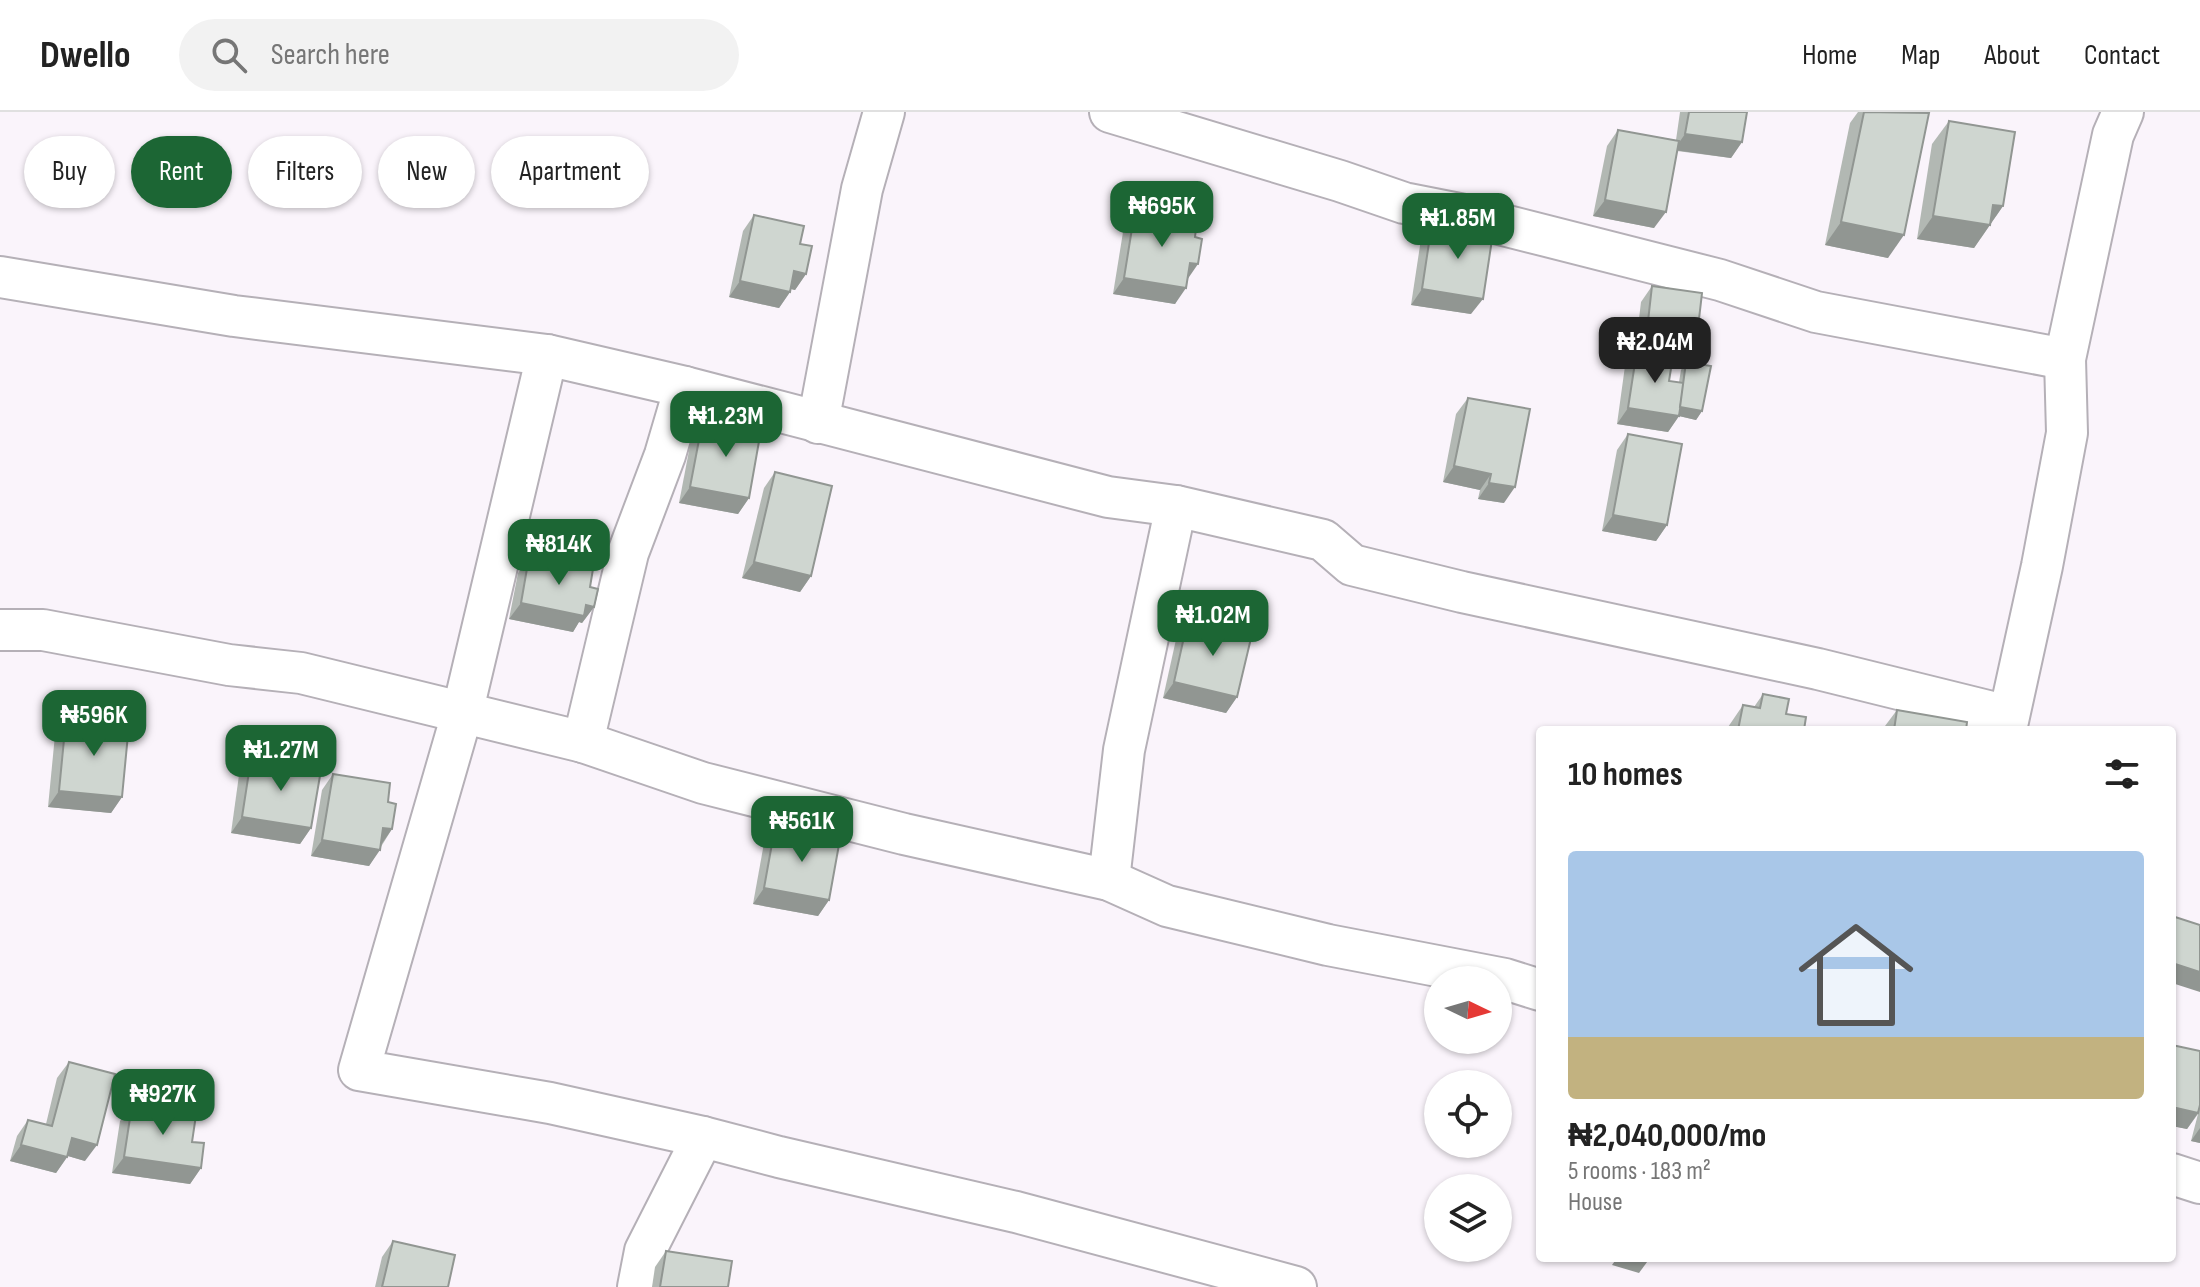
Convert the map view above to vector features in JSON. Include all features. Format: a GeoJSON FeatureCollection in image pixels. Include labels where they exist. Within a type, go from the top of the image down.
{"type":"FeatureCollection","features":[{"type":"Feature","properties":{"kind":"street"},"geometry":{"type":"LineString","coordinates":[[818,423],[862,189],[884,112]]}},
{"type":"Feature","properties":{"kind":"street"},"geometry":{"type":"LineString","coordinates":[[1110,112],[1404,203],[1460,214],[1720,280],[1816,312],[2065,359]]}},
{"type":"Feature","properties":{"kind":"street"},"geometry":{"type":"LineString","coordinates":[[0,277],[234,316],[547,355],[685,387],[1108,497],[1176,506],[1323,540],[1352,565],[1818,669],[2007,723],[2042,566],[2067,433],[2065,359],[2113,135],[2123,112]]}},
{"type":"Feature","properties":{"kind":"street"},"geometry":{"type":"LineString","coordinates":[[547,355],[462,714],[359,1070],[550,1103],[703,1137],[1031,1216],[1296,1287]]}},
{"type":"Feature","properties":{"kind":"street"},"geometry":{"type":"LineString","coordinates":[[583,742],[628,553],[665,455],[685,387]]}},
{"type":"Feature","properties":{"kind":"street"},"geometry":{"type":"LineString","coordinates":[[1109,880],[1124,750],[1176,506]]}},
{"type":"Feature","properties":{"kind":"street"},"geometry":{"type":"LineString","coordinates":[[0,630],[43,630],[215,662],[301,673],[583,742],[703,783],[904,834],[1109,880],[1167,906],[1328,945],[1505,979],[1536,989]]}},
{"type":"Feature","properties":{"kind":"street"},"geometry":{"type":"LineString","coordinates":[[638,1287],[645,1251],[703,1137]]}},
{"type":"Feature","properties":{"kind":"street"},"geometry":{"type":"LineString","coordinates":[[2176,1175],[2200,1183]]}},
{"type":"Feature","properties":{"kind":"building"},"geometry":{"type":"Polygon","coordinates":[[[1689,112],[1747,112],[1742,142],[1685,134],[1689,112]]]}},
{"type":"Feature","properties":{"kind":"building"},"geometry":{"type":"Polygon","coordinates":[[[1864,112],[1929,113],[1904,235],[1841,222],[1864,112]]]}},
{"type":"Feature","properties":{"kind":"building"},"geometry":{"type":"Polygon","coordinates":[[[1949,121],[2015,132],[2003,206],[1993,205],[1990,225],[1933,216],[1949,121]]]}},
{"type":"Feature","properties":{"kind":"building"},"geometry":{"type":"Polygon","coordinates":[[[1618,130],[1679,141],[1666,212],[1605,200],[1618,130]]]}},
{"type":"Feature","properties":{"kind":"building"},"geometry":{"type":"Polygon","coordinates":[[[1135,210],[1197,221],[1195,237],[1202,239],[1198,264],[1190,263],[1186,288],[1124,278],[1135,210]]]}},
{"type":"Feature","properties":{"kind":"building"},"geometry":{"type":"Polygon","coordinates":[[[754,215],[804,226],[800,244],[812,246],[806,274],[794,271],[790,292],[740,281],[754,215]]]}},
{"type":"Feature","properties":{"kind":"building"},"geometry":{"type":"Polygon","coordinates":[[[1432,223],[1493,233],[1483,299],[1422,289],[1432,223]]]}},
{"type":"Feature","properties":{"kind":"building"},"geometry":{"type":"Polygon","coordinates":[[[1652,286],[1702,293],[1696,345],[1646,339],[1652,286]]]}},
{"type":"Feature","properties":{"kind":"building"},"geometry":{"type":"Polygon","coordinates":[[[1637,350],[1673,356],[1669,381],[1684,383],[1679,416],[1628,408],[1637,350]]]}},
{"type":"Feature","properties":{"kind":"building"},"geometry":{"type":"Polygon","coordinates":[[[1686,362],[1711,366],[1702,411],[1680,407],[1686,362]]]}},
{"type":"Feature","properties":{"kind":"building"},"geometry":{"type":"Polygon","coordinates":[[[1468,398],[1530,409],[1515,487],[1489,483],[1491,474],[1454,466],[1468,398]]]}},
{"type":"Feature","properties":{"kind":"building"},"geometry":{"type":"Polygon","coordinates":[[[703,419],[761,430],[749,498],[690,487],[703,419]]]}},
{"type":"Feature","properties":{"kind":"building"},"geometry":{"type":"Polygon","coordinates":[[[1628,434],[1682,444],[1667,525],[1613,515],[1628,434]]]}},
{"type":"Feature","properties":{"kind":"building"},"geometry":{"type":"Polygon","coordinates":[[[775,472],[832,486],[811,576],[754,562],[775,472]]]}},
{"type":"Feature","properties":{"kind":"building"},"geometry":{"type":"Polygon","coordinates":[[[529,557],[593,569],[590,587],[598,589],[594,607],[586,605],[584,616],[521,603],[529,557]]]}},
{"type":"Feature","properties":{"kind":"building"},"geometry":{"type":"Polygon","coordinates":[[[1188,619],[1252,634],[1237,697],[1174,682],[1188,619]]]}},
{"type":"Feature","properties":{"kind":"building"},"geometry":{"type":"Polygon","coordinates":[[[1763,694],[1789,699],[1786,714],[1806,717],[1805,726],[1739,726],[1743,705],[1760,708],[1763,694]]]}},
{"type":"Feature","properties":{"kind":"building"},"geometry":{"type":"Polygon","coordinates":[[[1897,710],[1967,722],[1966,726],[1895,726],[1897,710]]]}},
{"type":"Feature","properties":{"kind":"building"},"geometry":{"type":"Polygon","coordinates":[[[66,719],[129,724],[122,797],[59,791],[66,719]]]}},
{"type":"Feature","properties":{"kind":"building"},"geometry":{"type":"Polygon","coordinates":[[[251,759],[321,770],[311,828],[242,817],[251,759]]]}},
{"type":"Feature","properties":{"kind":"building"},"geometry":{"type":"Polygon","coordinates":[[[333,774],[390,783],[388,802],[396,804],[392,829],[383,828],[380,850],[322,840],[333,774]]]}},
{"type":"Feature","properties":{"kind":"building"},"geometry":{"type":"Polygon","coordinates":[[[775,827],[840,839],[829,900],[764,888],[775,827]]]}},
{"type":"Feature","properties":{"kind":"building"},"geometry":{"type":"Polygon","coordinates":[[[2176,917],[2200,925],[2200,972],[2176,964],[2176,917]]]}},
{"type":"Feature","properties":{"kind":"building"},"geometry":{"type":"Polygon","coordinates":[[[2176,1046],[2200,1051],[2198,1113],[2176,1108],[2176,1046]]]}},
{"type":"Feature","properties":{"kind":"building"},"geometry":{"type":"Polygon","coordinates":[[[69,1062],[115,1074],[97,1145],[72,1138],[67,1157],[21,1145],[28,1120],[52,1126],[69,1062]]]}},
{"type":"Feature","properties":{"kind":"building"},"geometry":{"type":"Polygon","coordinates":[[[132,1105],[196,1115],[192,1142],[204,1143],[201,1168],[124,1157],[132,1105]]]}},
{"type":"Feature","properties":{"kind":"building"},"geometry":{"type":"Polygon","coordinates":[[[393,1241],[455,1255],[448,1287],[382,1287],[393,1241]]]}},
{"type":"Feature","properties":{"kind":"building"},"geometry":{"type":"Polygon","coordinates":[[[666,1251],[732,1261],[728,1287],[660,1287],[666,1251]]]}}]}
